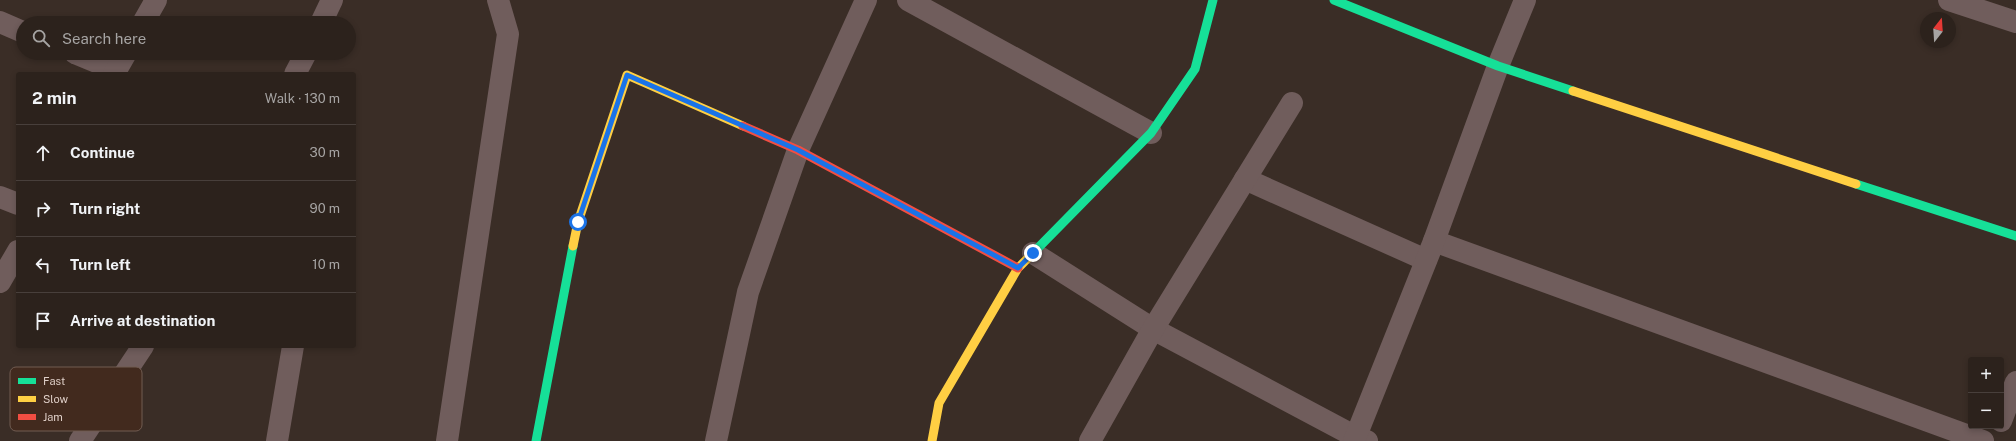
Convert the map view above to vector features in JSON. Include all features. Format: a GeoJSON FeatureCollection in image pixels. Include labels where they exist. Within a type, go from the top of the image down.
{"type":"FeatureCollection","features":[{"type":"Feature","properties":{"kind":"street"},"geometry":{"type":"LineString","coordinates":[[147,16],[156,0]]}},
{"type":"Feature","properties":{"kind":"street"},"geometry":{"type":"LineString","coordinates":[[324,16],[332,0]]}},
{"type":"Feature","properties":{"kind":"street"},"geometry":{"type":"LineString","coordinates":[[447,441],[508,34],[498,0]]}},
{"type":"Feature","properties":{"kind":"street"},"geometry":{"type":"LineString","coordinates":[[716,441],[748,292],[798,150],[866,0]]}},
{"type":"Feature","properties":{"kind":"street"},"geometry":{"type":"LineString","coordinates":[[908,0],[1151,133]]}},
{"type":"Feature","properties":{"kind":"street"},"geometry":{"type":"LineString","coordinates":[[932,441],[939,403],[1026,260],[1151,133],[1195,69],[1213,0]]}},
{"type":"Feature","properties":{"kind":"street"},"geometry":{"type":"LineString","coordinates":[[1334,0],[1498,66],[2016,236]]}},
{"type":"Feature","properties":{"kind":"street"},"geometry":{"type":"LineString","coordinates":[[536,441],[578,222],[627,75],[798,150],[1026,260],[1359,440],[1498,66],[1525,0]]}},
{"type":"Feature","properties":{"kind":"street"},"geometry":{"type":"LineString","coordinates":[[1949,0],[2016,22]]}},
{"type":"Feature","properties":{"kind":"street"},"geometry":{"type":"LineString","coordinates":[[0,22],[16,29]]}},
{"type":"Feature","properties":{"kind":"street"},"geometry":{"type":"LineString","coordinates":[[99,60],[119,66]]}},
{"type":"Feature","properties":{"kind":"street"},"geometry":{"type":"LineString","coordinates":[[296,72],[302,60]]}},
{"type":"Feature","properties":{"kind":"street"},"geometry":{"type":"LineString","coordinates":[[1090,441],[1153,329],[1292,103]]}},
{"type":"Feature","properties":{"kind":"street"},"geometry":{"type":"LineString","coordinates":[[1245,179],[1430,251],[1983,441]]}},
{"type":"Feature","properties":{"kind":"street"},"geometry":{"type":"LineString","coordinates":[[0,197],[16,203]]}},
{"type":"Feature","properties":{"kind":"street"},"geometry":{"type":"LineString","coordinates":[[0,282],[16,254]]}},
{"type":"Feature","properties":{"kind":"street"},"geometry":{"type":"LineString","coordinates":[[129,367],[142,348]]}},
{"type":"Feature","properties":{"kind":"street"},"geometry":{"type":"LineString","coordinates":[[277,441],[293,348]]}},
{"type":"Feature","properties":{"kind":"street"},"geometry":{"type":"LineString","coordinates":[[2004,413],[2016,382]]}},
{"type":"Feature","properties":{"kind":"street"},"geometry":{"type":"LineString","coordinates":[[1993,441],[1998,429]]}},
{"type":"Feature","properties":{"kind":"street"},"geometry":{"type":"LineString","coordinates":[[80,441],[87,431]]}},
{"type":"Feature","properties":{"kind":"traffic: fast"},"geometry":{"type":"LineString","coordinates":[[1035,251],[1151,133],[1195,69],[1213,0]]}},
{"type":"Feature","properties":{"kind":"traffic: fast"},"geometry":{"type":"LineString","coordinates":[[1334,0],[1498,66],[1573,91]]}},
{"type":"Feature","properties":{"kind":"traffic: fast"},"geometry":{"type":"LineString","coordinates":[[1856,184],[2016,236]]}},
{"type":"Feature","properties":{"kind":"traffic: fast"},"geometry":{"type":"LineString","coordinates":[[536,441],[573,246]]}},
{"type":"Feature","properties":{"kind":"traffic: slow"},"geometry":{"type":"LineString","coordinates":[[573,246],[578,222],[627,75],[743,126]]}},
{"type":"Feature","properties":{"kind":"traffic: slow"},"geometry":{"type":"LineString","coordinates":[[1573,91],[1856,184]]}},
{"type":"Feature","properties":{"kind":"traffic: slow"},"geometry":{"type":"LineString","coordinates":[[932,441],[939,403],[1018,268],[1035,251]]}},
{"type":"Feature","properties":{"kind":"traffic: jam"},"geometry":{"type":"LineString","coordinates":[[743,126],[798,150],[1018,268]]}},
{"type":"Feature","properties":{"kind":"route"},"geometry":{"type":"LineString","coordinates":[[578,222],[627,75],[798,150],[1018,268],[1033,253]]}}]}
